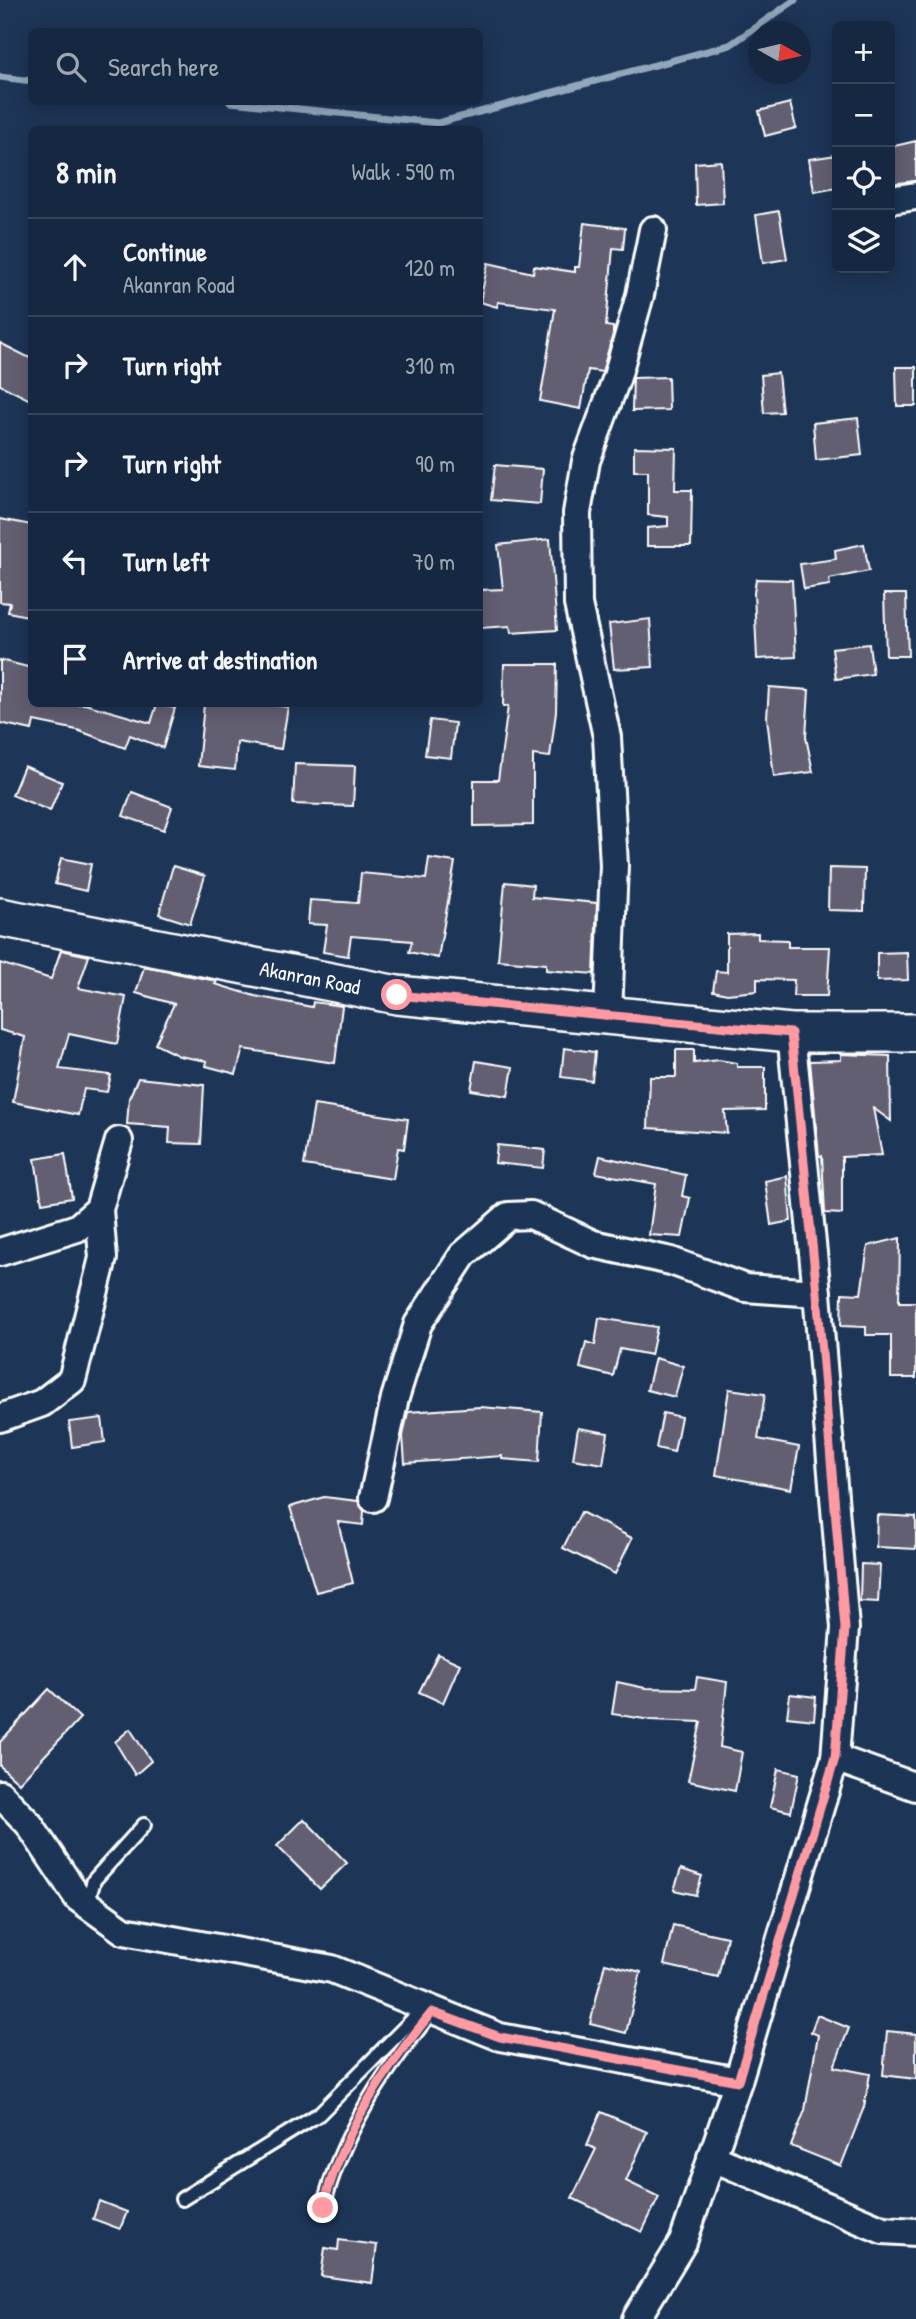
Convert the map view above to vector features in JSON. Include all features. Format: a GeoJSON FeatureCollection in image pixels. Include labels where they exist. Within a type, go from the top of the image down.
{"type":"FeatureCollection","features":[{"type":"Feature","properties":{"kind":"main road","name":"Akanran Road"},"geometry":{"type":"LineString","coordinates":[[0,917],[397,995],[791,1033],[916,1033]]}},
{"type":"Feature","properties":{"kind":"street"},"geometry":{"type":"LineString","coordinates":[[895,199],[916,196]]}},
{"type":"Feature","properties":{"kind":"street"},"geometry":{"type":"LineString","coordinates":[[608,1016],[614,865],[607,737],[578,604],[577,513],[586,461],[617,377],[640,295],[653,230]]}},
{"type":"Feature","properties":{"kind":"street"},"geometry":{"type":"LineString","coordinates":[[636,2319],[683,2242],[738,2081],[835,1758],[845,1628],[817,1293],[791,1033]]}},
{"type":"Feature","properties":{"kind":"street"},"geometry":{"type":"LineString","coordinates":[[0,1418],[41,1403],[72,1380],[103,1258],[99,1209],[119,1141]]}},
{"type":"Feature","properties":{"kind":"street"},"geometry":{"type":"LineString","coordinates":[[0,1252],[77,1228],[99,1209]]}},
{"type":"Feature","properties":{"kind":"street"},"geometry":{"type":"LineString","coordinates":[[373,1499],[395,1398],[418,1324],[463,1255],[508,1216],[531,1215],[593,1244],[671,1261],[745,1288],[817,1293]]}},
{"type":"Feature","properties":{"kind":"street"},"geometry":{"type":"LineString","coordinates":[[835,1758],[916,1787]]}},
{"type":"Feature","properties":{"kind":"street"},"geometry":{"type":"LineString","coordinates":[[0,1794],[29,1824],[78,1898],[124,1931],[332,1969],[500,2037],[738,2081]]}},
{"type":"Feature","properties":{"kind":"street"},"geometry":{"type":"LineString","coordinates":[[711,2157],[883,2230],[916,2232]]}},
{"type":"Feature","properties":{"kind":"lane"},"geometry":{"type":"LineString","coordinates":[[87,1904],[94,1880],[144,1825]]}},
{"type":"Feature","properties":{"kind":"lane"},"geometry":{"type":"LineString","coordinates":[[182,2199],[319,2114],[428,2010]]}},
{"type":"Feature","properties":{"kind":"lane"},"geometry":{"type":"LineString","coordinates":[[323,2208],[332,2169],[366,2106],[428,2010]]}},
{"type":"Feature","properties":{"kind":"building"},"geometry":{"type":"Polygon","coordinates":[[[790,103],[796,128],[765,136],[759,111],[790,103]]]}},
{"type":"Feature","properties":{"kind":"building"},"geometry":{"type":"Polygon","coordinates":[[[916,141],[916,181],[895,183],[895,146],[916,141]]]}},
{"type":"Feature","properties":{"kind":"building"},"geometry":{"type":"Polygon","coordinates":[[[832,156],[832,189],[814,192],[809,159],[832,156]]]}},
{"type":"Feature","properties":{"kind":"building"},"geometry":{"type":"Polygon","coordinates":[[[721,161],[723,203],[696,205],[695,163],[721,161]]]}},
{"type":"Feature","properties":{"kind":"building"},"geometry":{"type":"Polygon","coordinates":[[[779,211],[787,259],[763,263],[756,215],[779,211]]]}},
{"type":"Feature","properties":{"kind":"building"},"geometry":{"type":"Polygon","coordinates":[[[584,223],[625,228],[623,249],[613,248],[606,326],[613,327],[613,334],[602,372],[588,370],[581,409],[540,401],[555,309],[498,302],[497,307],[483,303],[488,263],[533,273],[534,266],[575,272],[575,267],[579,267],[584,223]]]}},
{"type":"Feature","properties":{"kind":"building"},"geometry":{"type":"Polygon","coordinates":[[[0,343],[28,357],[28,399],[0,385],[0,343]]]}},
{"type":"Feature","properties":{"kind":"building"},"geometry":{"type":"Polygon","coordinates":[[[896,367],[916,367],[916,406],[897,406],[896,367]]]}},
{"type":"Feature","properties":{"kind":"building"},"geometry":{"type":"Polygon","coordinates":[[[778,373],[782,412],[764,413],[761,375],[778,373]]]}},
{"type":"Feature","properties":{"kind":"building"},"geometry":{"type":"Polygon","coordinates":[[[668,377],[669,410],[632,411],[633,378],[668,377]]]}},
{"type":"Feature","properties":{"kind":"building"},"geometry":{"type":"Polygon","coordinates":[[[858,418],[862,455],[816,460],[813,423],[858,418]]]}},
{"type":"Feature","properties":{"kind":"building"},"geometry":{"type":"Polygon","coordinates":[[[634,447],[676,448],[675,490],[692,490],[691,546],[647,546],[647,528],[668,526],[668,517],[648,515],[648,471],[634,471],[634,447]]]}},
{"type":"Feature","properties":{"kind":"building"},"geometry":{"type":"Polygon","coordinates":[[[495,465],[543,469],[540,504],[491,500],[495,465]]]}},
{"type":"Feature","properties":{"kind":"building"},"geometry":{"type":"Polygon","coordinates":[[[0,519],[28,524],[28,616],[8,612],[10,603],[0,602],[0,519]]]}},
{"type":"Feature","properties":{"kind":"building"},"geometry":{"type":"Polygon","coordinates":[[[550,539],[557,630],[511,633],[510,626],[483,628],[483,590],[503,589],[498,545],[550,539]]]}},
{"type":"Feature","properties":{"kind":"building"},"geometry":{"type":"Polygon","coordinates":[[[864,544],[869,571],[829,579],[830,585],[804,589],[800,564],[836,559],[835,550],[864,544]]]}},
{"type":"Feature","properties":{"kind":"building"},"geometry":{"type":"Polygon","coordinates":[[[756,579],[792,580],[796,657],[757,659],[754,593],[756,579]]]}},
{"type":"Feature","properties":{"kind":"building"},"geometry":{"type":"Polygon","coordinates":[[[884,594],[906,594],[908,656],[886,656],[884,594]]]}},
{"type":"Feature","properties":{"kind":"building"},"geometry":{"type":"Polygon","coordinates":[[[650,619],[653,667],[614,669],[609,624],[650,619]]]}},
{"type":"Feature","properties":{"kind":"building"},"geometry":{"type":"Polygon","coordinates":[[[869,644],[873,674],[836,679],[832,648],[869,644]]]}},
{"type":"Feature","properties":{"kind":"building"},"geometry":{"type":"Polygon","coordinates":[[[0,660],[28,667],[28,707],[95,707],[151,723],[156,707],[175,708],[163,748],[130,735],[125,748],[77,730],[34,721],[32,730],[0,723],[0,660]]]}},
{"type":"Feature","properties":{"kind":"building"},"geometry":{"type":"Polygon","coordinates":[[[504,664],[557,664],[556,712],[550,757],[533,755],[533,825],[474,826],[474,780],[498,780],[508,706],[503,706],[504,664]]]}},
{"type":"Feature","properties":{"kind":"building"},"geometry":{"type":"Polygon","coordinates":[[[769,687],[809,690],[806,737],[813,772],[774,777],[767,718],[769,687]]]}},
{"type":"Feature","properties":{"kind":"building"},"geometry":{"type":"Polygon","coordinates":[[[204,707],[288,707],[281,749],[237,742],[235,770],[198,766],[204,707]]]}},
{"type":"Feature","properties":{"kind":"building"},"geometry":{"type":"Polygon","coordinates":[[[430,720],[455,723],[451,758],[425,755],[430,720]]]}},
{"type":"Feature","properties":{"kind":"building"},"geometry":{"type":"Polygon","coordinates":[[[295,764],[355,766],[353,806],[293,804],[295,764]]]}},
{"type":"Feature","properties":{"kind":"building"},"geometry":{"type":"Polygon","coordinates":[[[24,766],[62,782],[50,811],[12,795],[24,766]]]}},
{"type":"Feature","properties":{"kind":"building"},"geometry":{"type":"Polygon","coordinates":[[[132,792],[172,807],[164,830],[123,816],[132,792]]]}},
{"type":"Feature","properties":{"kind":"building"},"geometry":{"type":"Polygon","coordinates":[[[61,858],[91,864],[86,891],[55,884],[61,858]]]}},
{"type":"Feature","properties":{"kind":"building"},"geometry":{"type":"Polygon","coordinates":[[[429,858],[455,862],[438,958],[409,952],[412,941],[351,936],[348,956],[323,952],[327,925],[308,924],[310,900],[358,903],[361,873],[426,879],[429,858]]]}},
{"type":"Feature","properties":{"kind":"building"},"geometry":{"type":"Polygon","coordinates":[[[173,866],[205,876],[190,924],[159,914],[173,866]]]}},
{"type":"Feature","properties":{"kind":"building"},"geometry":{"type":"Polygon","coordinates":[[[829,868],[865,869],[864,911],[828,910],[829,868]]]}},
{"type":"Feature","properties":{"kind":"building"},"geometry":{"type":"Polygon","coordinates":[[[505,882],[533,885],[532,897],[597,903],[594,974],[546,970],[546,964],[498,960],[505,882]]]}},
{"type":"Feature","properties":{"kind":"building"},"geometry":{"type":"Polygon","coordinates":[[[758,933],[758,939],[788,940],[788,947],[830,947],[827,996],[793,996],[794,980],[757,979],[757,991],[727,994],[713,991],[716,971],[727,972],[727,934],[758,933]]]}},
{"type":"Feature","properties":{"kind":"building"},"geometry":{"type":"Polygon","coordinates":[[[61,950],[89,956],[78,988],[126,997],[117,1044],[69,1034],[59,1069],[111,1075],[107,1092],[84,1089],[78,1115],[13,1102],[25,1037],[0,1030],[0,963],[51,979],[61,950]]]}},
{"type":"Feature","properties":{"kind":"building"},"geometry":{"type":"Polygon","coordinates":[[[907,952],[908,980],[877,981],[877,953],[907,952]]]}},
{"type":"Feature","properties":{"kind":"building"},"geometry":{"type":"Polygon","coordinates":[[[144,967],[217,981],[215,984],[255,996],[312,1007],[313,1002],[342,1006],[335,1063],[243,1049],[236,1074],[206,1066],[207,1061],[179,1056],[155,1044],[174,1004],[136,993],[144,967]]]}},
{"type":"Feature","properties":{"kind":"building"},"geometry":{"type":"Polygon","coordinates":[[[564,1048],[595,1052],[592,1081],[561,1077],[564,1048]]]}},
{"type":"Feature","properties":{"kind":"building"},"geometry":{"type":"Polygon","coordinates":[[[676,1050],[694,1050],[694,1063],[719,1060],[737,1063],[737,1067],[765,1067],[765,1110],[725,1111],[727,1133],[648,1128],[650,1077],[676,1077],[676,1050]]]}},
{"type":"Feature","properties":{"kind":"building"},"geometry":{"type":"Polygon","coordinates":[[[841,1054],[890,1056],[891,1121],[873,1108],[882,1155],[842,1157],[842,1214],[825,1213],[822,1156],[819,1156],[810,1061],[841,1060],[841,1054]]]}},
{"type":"Feature","properties":{"kind":"building"},"geometry":{"type":"Polygon","coordinates":[[[476,1061],[513,1067],[508,1096],[471,1090],[476,1061]]]}},
{"type":"Feature","properties":{"kind":"building"},"geometry":{"type":"Polygon","coordinates":[[[138,1078],[204,1085],[201,1144],[169,1143],[170,1127],[127,1124],[129,1098],[138,1078]]]}},
{"type":"Feature","properties":{"kind":"building"},"geometry":{"type":"Polygon","coordinates":[[[314,1105],[408,1119],[404,1149],[398,1148],[393,1179],[304,1165],[314,1105]]]}},
{"type":"Feature","properties":{"kind":"building"},"geometry":{"type":"Polygon","coordinates":[[[497,1145],[545,1150],[543,1168],[495,1163],[497,1145]]]}},
{"type":"Feature","properties":{"kind":"building"},"geometry":{"type":"Polygon","coordinates":[[[65,1154],[72,1198],[42,1203],[35,1159],[65,1154]]]}},
{"type":"Feature","properties":{"kind":"building"},"geometry":{"type":"Polygon","coordinates":[[[600,1156],[686,1175],[682,1196],[690,1198],[682,1237],[649,1235],[656,1184],[596,1173],[600,1156]]]}},
{"type":"Feature","properties":{"kind":"building"},"geometry":{"type":"Polygon","coordinates":[[[787,1176],[791,1221],[771,1225],[765,1181],[787,1176]]]}},
{"type":"Feature","properties":{"kind":"building"},"geometry":{"type":"Polygon","coordinates":[[[900,1238],[899,1302],[916,1302],[916,1378],[891,1378],[891,1335],[866,1335],[866,1327],[841,1326],[842,1293],[861,1294],[868,1246],[900,1238]]]}},
{"type":"Feature","properties":{"kind":"building"},"geometry":{"type":"Polygon","coordinates":[[[599,1318],[657,1327],[651,1355],[620,1349],[613,1376],[580,1368],[586,1342],[595,1345],[599,1318]]]}},
{"type":"Feature","properties":{"kind":"building"},"geometry":{"type":"Polygon","coordinates":[[[655,1358],[683,1366],[675,1397],[647,1390],[655,1358]]]}},
{"type":"Feature","properties":{"kind":"building"},"geometry":{"type":"Polygon","coordinates":[[[729,1389],[765,1394],[758,1439],[799,1447],[791,1489],[716,1475],[729,1389]]]}},
{"type":"Feature","properties":{"kind":"building"},"geometry":{"type":"Polygon","coordinates":[[[480,1407],[542,1412],[539,1462],[502,1459],[502,1456],[405,1463],[403,1436],[408,1412],[480,1407]]]}},
{"type":"Feature","properties":{"kind":"building"},"geometry":{"type":"Polygon","coordinates":[[[663,1413],[681,1417],[674,1452],[656,1448],[663,1413]]]}},
{"type":"Feature","properties":{"kind":"building"},"geometry":{"type":"Polygon","coordinates":[[[102,1418],[105,1442],[72,1447],[69,1422],[102,1418]]]}},
{"type":"Feature","properties":{"kind":"building"},"geometry":{"type":"Polygon","coordinates":[[[578,1428],[608,1433],[603,1464],[573,1459],[578,1428]]]}},
{"type":"Feature","properties":{"kind":"building"},"geometry":{"type":"Polygon","coordinates":[[[324,1497],[358,1501],[364,1511],[363,1525],[338,1522],[353,1583],[316,1592],[290,1507],[324,1497]]]}},
{"type":"Feature","properties":{"kind":"building"},"geometry":{"type":"Polygon","coordinates":[[[581,1512],[632,1538],[615,1574],[563,1548],[581,1512]]]}},
{"type":"Feature","properties":{"kind":"building"},"geometry":{"type":"Polygon","coordinates":[[[877,1515],[916,1517],[916,1549],[876,1547],[877,1515]]]}},
{"type":"Feature","properties":{"kind":"building"},"geometry":{"type":"Polygon","coordinates":[[[861,1564],[880,1565],[878,1602],[860,1601],[861,1564]]]}},
{"type":"Feature","properties":{"kind":"building"},"geometry":{"type":"Polygon","coordinates":[[[438,1654],[460,1664],[443,1703],[419,1692],[438,1654]]]}},
{"type":"Feature","properties":{"kind":"building"},"geometry":{"type":"Polygon","coordinates":[[[697,1677],[727,1682],[720,1747],[742,1752],[735,1791],[688,1781],[701,1722],[651,1720],[612,1714],[617,1682],[645,1688],[695,1689],[697,1677]]]}},
{"type":"Feature","properties":{"kind":"building"},"geometry":{"type":"Polygon","coordinates":[[[49,1689],[80,1718],[19,1783],[0,1766],[0,1742],[49,1689]]]}},
{"type":"Feature","properties":{"kind":"building"},"geometry":{"type":"Polygon","coordinates":[[[790,1694],[816,1697],[814,1720],[787,1717],[790,1694]]]}},
{"type":"Feature","properties":{"kind":"building"},"geometry":{"type":"Polygon","coordinates":[[[130,1729],[151,1761],[135,1775],[115,1742],[130,1729]]]}},
{"type":"Feature","properties":{"kind":"building"},"geometry":{"type":"Polygon","coordinates":[[[778,1769],[799,1774],[791,1812],[770,1807],[778,1769]]]}},
{"type":"Feature","properties":{"kind":"building"},"geometry":{"type":"Polygon","coordinates":[[[304,1819],[347,1863],[320,1889],[277,1846],[304,1819]]]}},
{"type":"Feature","properties":{"kind":"building"},"geometry":{"type":"Polygon","coordinates":[[[681,1869],[702,1876],[696,1895],[674,1890],[681,1869]]]}},
{"type":"Feature","properties":{"kind":"building"},"geometry":{"type":"Polygon","coordinates":[[[673,1925],[727,1937],[718,1977],[664,1965],[673,1925]]]}},
{"type":"Feature","properties":{"kind":"building"},"geometry":{"type":"Polygon","coordinates":[[[605,1963],[641,1972],[626,2033],[590,2024],[605,1963]]]}},
{"type":"Feature","properties":{"kind":"building"},"geometry":{"type":"Polygon","coordinates":[[[817,2015],[849,2028],[834,2067],[870,2074],[864,2107],[841,2166],[791,2146],[805,2110],[818,2035],[811,2032],[817,2015]]]}},
{"type":"Feature","properties":{"kind":"building"},"geometry":{"type":"Polygon","coordinates":[[[887,2031],[916,2034],[916,2079],[883,2075],[887,2031]]]}},
{"type":"Feature","properties":{"kind":"building"},"geometry":{"type":"Polygon","coordinates":[[[601,2112],[647,2132],[626,2181],[659,2197],[642,2232],[572,2198],[596,2149],[587,2145],[601,2112]]]}},
{"type":"Feature","properties":{"kind":"building"},"geometry":{"type":"Polygon","coordinates":[[[99,2201],[127,2212],[120,2229],[93,2219],[99,2201]]]}},
{"type":"Feature","properties":{"kind":"building"},"geometry":{"type":"Polygon","coordinates":[[[339,2240],[377,2245],[372,2283],[321,2276],[325,2248],[338,2250],[339,2240]]]}},
{"type":"Feature","properties":{"kind":"waterway"},"geometry":{"type":"LineString","coordinates":[[260,105],[438,123],[730,45],[795,0]]}},
{"type":"Feature","properties":{"kind":"waterway"},"geometry":{"type":"LineString","coordinates":[[0,77],[28,80]]}},
{"type":"Feature","properties":{"kind":"route"},"geometry":{"type":"LineString","coordinates":[[323,2208],[332,2169],[371,2096],[399,2052],[432,2012],[500,2037],[738,2081],[835,1758],[845,1628],[817,1293],[791,1033],[397,995]]}}]}
